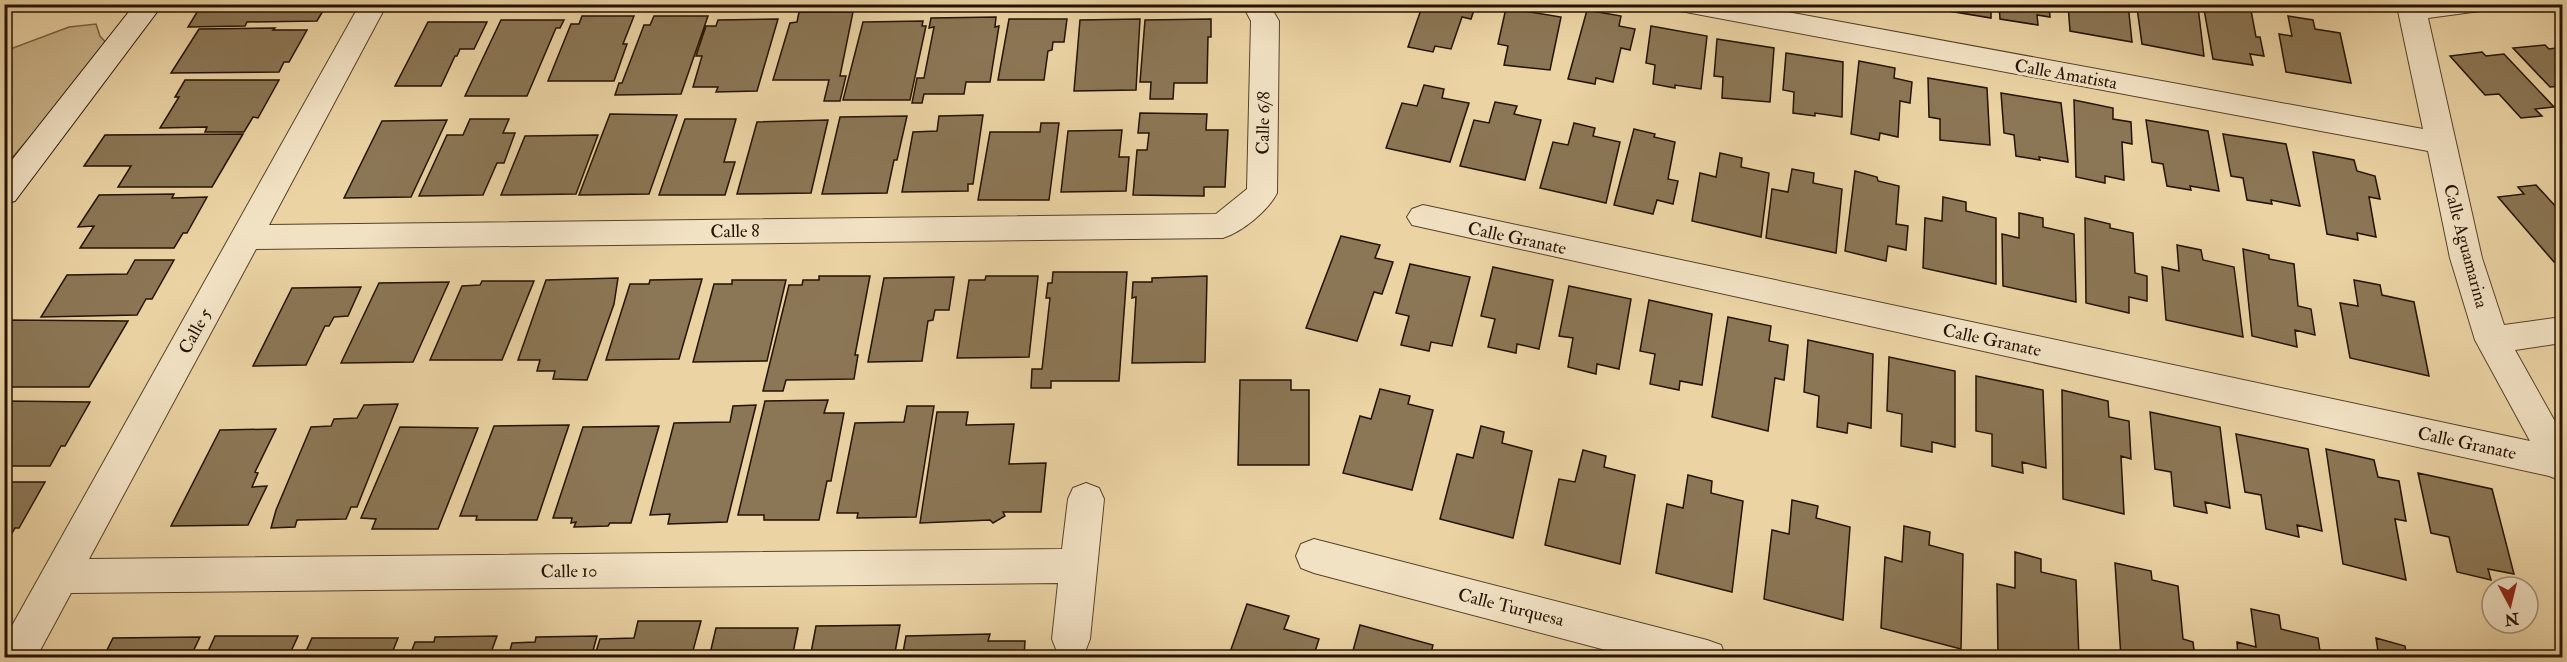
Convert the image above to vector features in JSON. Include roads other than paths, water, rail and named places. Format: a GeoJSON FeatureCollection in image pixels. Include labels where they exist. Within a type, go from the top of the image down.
{"type":"FeatureCollection","features":[{"type":"Feature","properties":{"kind":"street"},"geometry":{"type":"LineString","coordinates":[[4,193],[150,4]]}},
{"type":"Feature","properties":{"kind":"street","name":"Calle 5"},"geometry":{"type":"LineString","coordinates":[[15,657],[248,237],[374,4]]}},
{"type":"Feature","properties":{"kind":"street","name":"Calle 6/8"},"geometry":{"type":"LineString","coordinates":[[1223,226],[1262,193],[1264,21],[1255,4]]}},
{"type":"Feature","properties":{"kind":"street","name":"Calle Amatista"},"geometry":{"type":"LineString","coordinates":[[1690,4],[2441,143]]}},
{"type":"Feature","properties":{"kind":"street"},"geometry":{"type":"LineString","coordinates":[[2410,7],[2470,4]]}},
{"type":"Feature","properties":{"kind":"street","name":"Calle Aguamarina"},"geometry":{"type":"LineString","coordinates":[[2410,7],[2466,258],[2492,339],[2562,464]]}},
{"type":"Feature","properties":{"kind":"street","name":"Calle Granate"},"geometry":{"type":"LineString","coordinates":[[1423,217],[2562,464]]}},
{"type":"Feature","properties":{"kind":"street","name":"Calle 8"},"geometry":{"type":"LineString","coordinates":[[248,237],[1223,226]]}},
{"type":"Feature","properties":{"kind":"street"},"geometry":{"type":"LineString","coordinates":[[2492,339],[2562,330]]}},
{"type":"Feature","properties":{"kind":"street"},"geometry":{"type":"LineString","coordinates":[[1071,639],[1086,499]]}},
{"type":"Feature","properties":{"kind":"street","name":"Calle Turquesa"},"geometry":{"type":"LineString","coordinates":[[1314,556],[1707,657]]}},
{"type":"Feature","properties":{"kind":"street","name":"Calle 10"},"geometry":{"type":"LineString","coordinates":[[60,576],[1079,566]]}}]}
